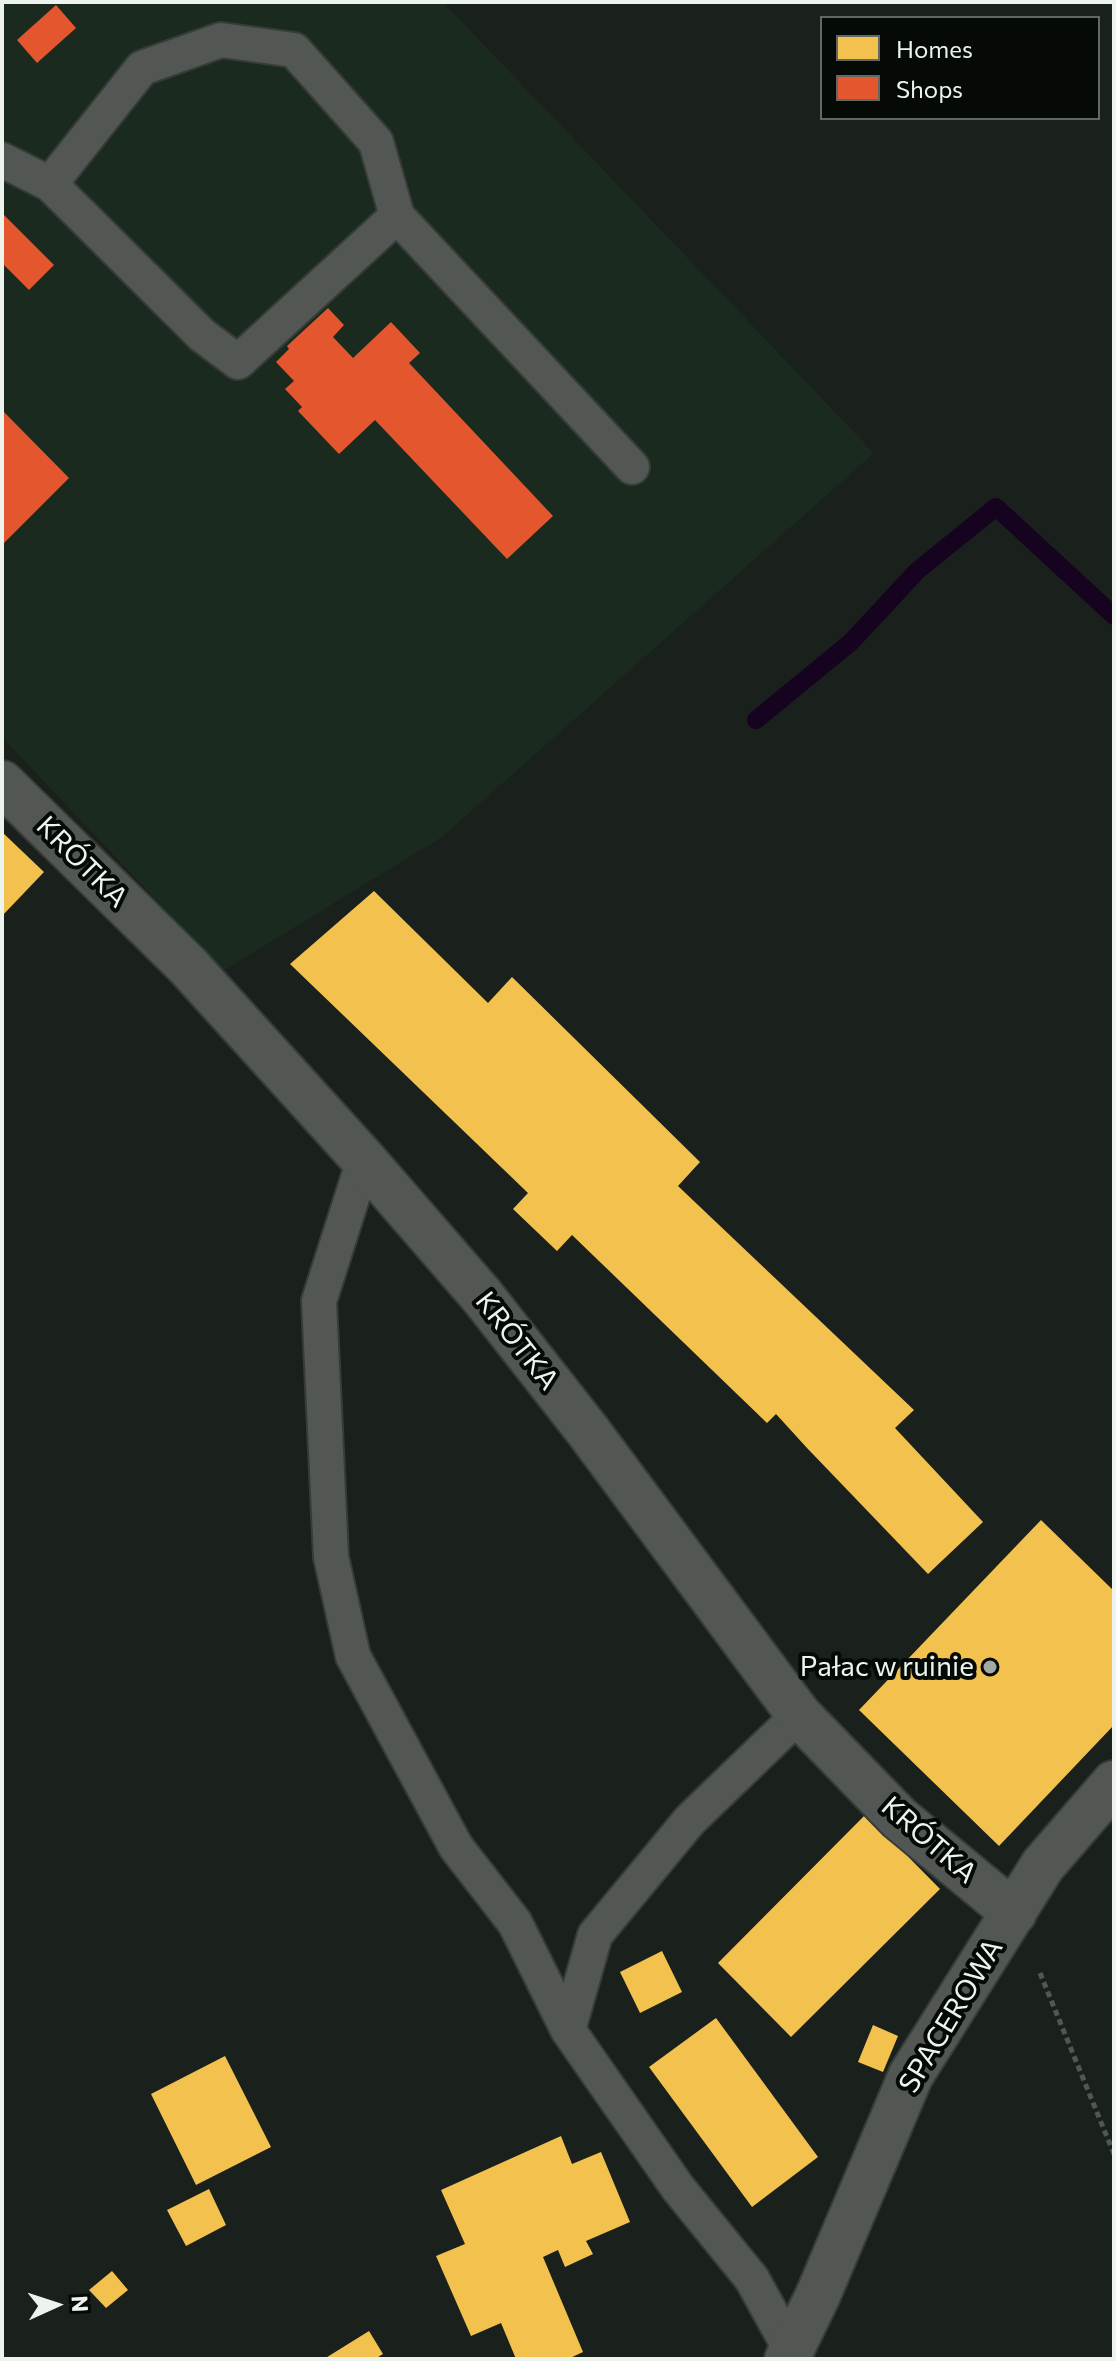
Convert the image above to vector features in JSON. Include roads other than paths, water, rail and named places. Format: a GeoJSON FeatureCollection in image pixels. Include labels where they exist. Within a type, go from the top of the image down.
{"type":"FeatureCollection","features":[{"type":"Feature","properties":{"kind":"street","name":"KRÓTKA"},"geometry":{"type":"LineString","coordinates":[[2,783],[188,966],[482,1296],[588,1431],[799,1715],[899,1818],[1014,1913]]}},
{"type":"Feature","properties":{"kind":"street","name":"SPACEROWA"},"geometry":{"type":"LineString","coordinates":[[789,2355],[818,2295],[911,2075],[1043,1865],[1114,1783]]}},
{"type":"Feature","properties":{"kind":"lane"},"geometry":{"type":"LineString","coordinates":[[50,184],[142,68],[221,40],[294,50],[376,142],[397,216],[632,467]]}},
{"type":"Feature","properties":{"kind":"lane"},"geometry":{"type":"LineString","coordinates":[[2,160],[50,184],[202,335],[238,362],[397,216]]}},
{"type":"Feature","properties":{"kind":"lane"},"geometry":{"type":"LineString","coordinates":[[364,1160],[319,1301],[331,1557],[353,1656],[456,1847],[515,1923],[568,2030],[678,2188],[752,2279],[789,2355]]}},
{"type":"Feature","properties":{"kind":"lane"},"geometry":{"type":"LineString","coordinates":[[568,2030],[595,1935],[690,1820],[799,1715]]}},
{"type":"Feature","properties":{"kind":"waterway"},"geometry":{"type":"LineString","coordinates":[[756,720],[851,642],[917,571],[996,507],[1114,616]]}},
{"type":"Feature","properties":{"kind":"place","name":"Pałac w ruinie"},"geometry":{"type":"Point","coordinates":[990,1667]}}]}
